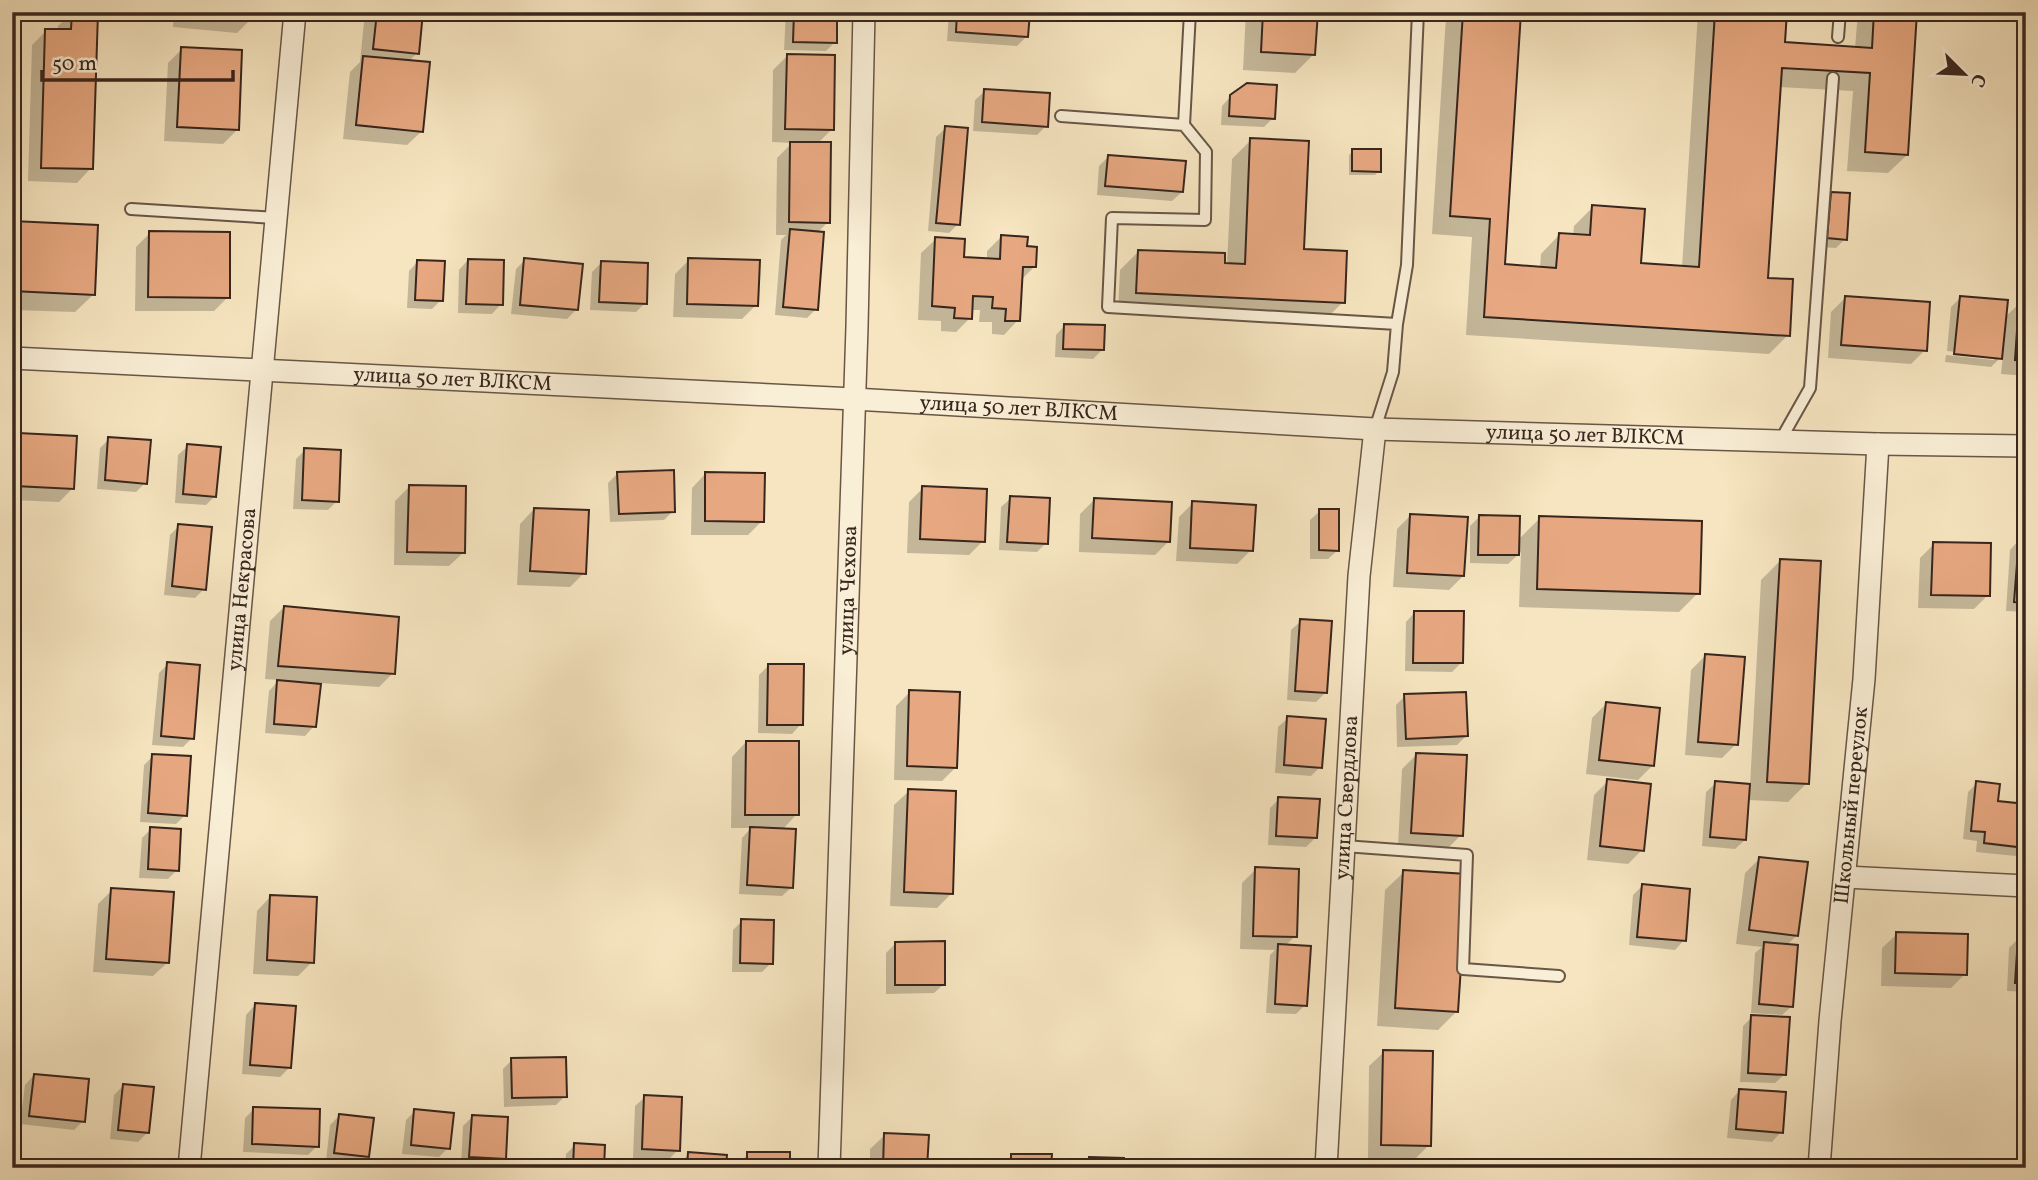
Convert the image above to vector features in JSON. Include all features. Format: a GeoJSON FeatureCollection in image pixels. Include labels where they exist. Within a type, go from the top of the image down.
{"type":"FeatureCollection","features":[{"type":"Feature","properties":{"kind":"street","name":"улица Некрасова"},"geometry":{"type":"LineString","coordinates":[[189,1168],[295,12]]}},
{"type":"Feature","properties":{"kind":"street","name":"улица Чехова"},"geometry":{"type":"LineString","coordinates":[[829,1168],[864,12]]}},
{"type":"Feature","properties":{"kind":"street","name":"улица 50 лет ВЛКСМ"},"geometry":{"type":"LineString","coordinates":[[12,358],[854,399],[1375,429],[2026,446]]}},
{"type":"Feature","properties":{"kind":"street","name":"улица Свердлова"},"geometry":{"type":"LineString","coordinates":[[1326,1168],[1359,576],[1375,429]]}},
{"type":"Feature","properties":{"kind":"street","name":"Школьный переулок"},"geometry":{"type":"LineString","coordinates":[[1819,1168],[1830,1021],[1864,679],[1878,444]]}},
{"type":"Feature","properties":{"kind":"street"},"geometry":{"type":"LineString","coordinates":[[1845,877],[2026,886]]}},
{"type":"Feature","properties":{"kind":"lane"},"geometry":{"type":"LineString","coordinates":[[1190,12],[1184,125],[1206,152],[1205,220],[1112,218],[1108,307],[1396,324]]}},
{"type":"Feature","properties":{"kind":"lane"},"geometry":{"type":"LineString","coordinates":[[1375,429],[1393,372],[1396,324],[1407,265],[1418,12]]}},
{"type":"Feature","properties":{"kind":"lane"},"geometry":{"type":"LineString","coordinates":[[1838,37],[1840,12]]}},
{"type":"Feature","properties":{"kind":"lane"},"geometry":{"type":"LineString","coordinates":[[1780,441],[1810,388],[1833,78]]}},
{"type":"Feature","properties":{"kind":"lane"},"geometry":{"type":"LineString","coordinates":[[1061,116],[1184,125]]}},
{"type":"Feature","properties":{"kind":"lane"},"geometry":{"type":"LineString","coordinates":[[131,209],[275,218]]}},
{"type":"Feature","properties":{"kind":"lane"},"geometry":{"type":"LineString","coordinates":[[1343,846],[1467,855],[1462,969],[1559,976]]}},
{"type":"Feature","properties":{"kind":"building"},"geometry":{"type":"Polygon","coordinates":[[[72,12],[98,12],[93,169],[41,168],[45,29],[71,29],[72,12]]]}},
{"type":"Feature","properties":{"kind":"building"},"geometry":{"type":"Polygon","coordinates":[[[186,12],[254,12],[253,20],[186,12]]]}},
{"type":"Feature","properties":{"kind":"building"},"geometry":{"type":"Polygon","coordinates":[[[377,12],[423,12],[419,54],[373,49],[377,12]]]}},
{"type":"Feature","properties":{"kind":"building"},"geometry":{"type":"Polygon","coordinates":[[[794,12],[837,12],[837,43],[793,42],[794,12]]]}},
{"type":"Feature","properties":{"kind":"building"},"geometry":{"type":"Polygon","coordinates":[[[957,12],[1030,12],[1028,37],[956,32],[957,12]]]}},
{"type":"Feature","properties":{"kind":"building"},"geometry":{"type":"Polygon","coordinates":[[[1263,12],[1318,12],[1315,55],[1261,52],[1263,12]]]}},
{"type":"Feature","properties":{"kind":"building"},"geometry":{"type":"Polygon","coordinates":[[[1463,12],[1521,12],[1505,264],[1556,268],[1559,233],[1590,235],[1592,205],[1645,209],[1641,263],[1699,267],[1715,12],[1787,12],[1785,42],[1872,48],[1874,12],[1917,12],[1908,155],[1865,152],[1870,73],[1782,68],[1768,278],[1793,279],[1790,336],[1484,317],[1490,219],[1450,216],[1463,12]]]}},
{"type":"Feature","properties":{"kind":"building"},"geometry":{"type":"Polygon","coordinates":[[[181,47],[242,50],[239,130],[177,127],[181,47]]]}},
{"type":"Feature","properties":{"kind":"building"},"geometry":{"type":"Polygon","coordinates":[[[787,54],[835,55],[834,130],[785,129],[787,54]]]}},
{"type":"Feature","properties":{"kind":"building"},"geometry":{"type":"Polygon","coordinates":[[[363,56],[430,62],[423,132],[356,125],[363,56]]]}},
{"type":"Feature","properties":{"kind":"building"},"geometry":{"type":"Polygon","coordinates":[[[1247,83],[1277,85],[1275,119],[1229,116],[1230,95],[1247,83]]]}},
{"type":"Feature","properties":{"kind":"building"},"geometry":{"type":"Polygon","coordinates":[[[984,89],[1050,93],[1048,127],[982,122],[984,89]]]}},
{"type":"Feature","properties":{"kind":"building"},"geometry":{"type":"Polygon","coordinates":[[[945,126],[968,128],[960,225],[936,223],[945,126]]]}},
{"type":"Feature","properties":{"kind":"building"},"geometry":{"type":"Polygon","coordinates":[[[1250,138],[1309,141],[1304,249],[1347,251],[1345,303],[1136,293],[1138,250],[1225,253],[1225,263],[1245,264],[1250,138]]]}},
{"type":"Feature","properties":{"kind":"building"},"geometry":{"type":"Polygon","coordinates":[[[790,142],[831,142],[830,223],[789,222],[790,142]]]}},
{"type":"Feature","properties":{"kind":"building"},"geometry":{"type":"Polygon","coordinates":[[[1352,149],[1381,149],[1381,172],[1352,171],[1352,149]]]}},
{"type":"Feature","properties":{"kind":"building"},"geometry":{"type":"Polygon","coordinates":[[[1108,155],[1186,161],[1183,192],[1105,186],[1108,155]]]}},
{"type":"Feature","properties":{"kind":"building"},"geometry":{"type":"Polygon","coordinates":[[[1831,192],[1850,193],[1847,240],[1827,238],[1831,192]]]}},
{"type":"Feature","properties":{"kind":"building"},"geometry":{"type":"Polygon","coordinates":[[[12,221],[98,225],[95,295],[12,291],[12,221]]]}},
{"type":"Feature","properties":{"kind":"building"},"geometry":{"type":"Polygon","coordinates":[[[790,229],[824,232],[818,310],[783,307],[790,229]]]}},
{"type":"Feature","properties":{"kind":"building"},"geometry":{"type":"Polygon","coordinates":[[[149,231],[230,232],[230,298],[148,297],[149,231]]]}},
{"type":"Feature","properties":{"kind":"building"},"geometry":{"type":"Polygon","coordinates":[[[1001,235],[1028,237],[1027,246],[1037,247],[1036,267],[1023,267],[1020,321],[1005,321],[1006,309],[992,308],[993,297],[973,296],[972,319],[954,318],[955,308],[932,306],[935,237],[965,239],[964,257],[1000,259],[1001,235]]]}},
{"type":"Feature","properties":{"kind":"building"},"geometry":{"type":"Polygon","coordinates":[[[524,258],[583,264],[578,310],[520,305],[524,258]]]}},
{"type":"Feature","properties":{"kind":"building"},"geometry":{"type":"Polygon","coordinates":[[[688,258],[760,260],[758,306],[687,304],[688,258]]]}},
{"type":"Feature","properties":{"kind":"building"},"geometry":{"type":"Polygon","coordinates":[[[468,259],[504,260],[503,305],[466,304],[468,259]]]}},
{"type":"Feature","properties":{"kind":"building"},"geometry":{"type":"Polygon","coordinates":[[[417,260],[445,261],[443,301],[415,300],[417,260]]]}},
{"type":"Feature","properties":{"kind":"building"},"geometry":{"type":"Polygon","coordinates":[[[601,261],[648,263],[647,304],[599,302],[601,261]]]}},
{"type":"Feature","properties":{"kind":"building"},"geometry":{"type":"Polygon","coordinates":[[[1845,296],[1930,302],[1927,351],[1841,345],[1845,296]]]}},
{"type":"Feature","properties":{"kind":"building"},"geometry":{"type":"Polygon","coordinates":[[[1960,296],[2008,300],[2002,359],[1954,354],[1960,296]]]}},
{"type":"Feature","properties":{"kind":"building"},"geometry":{"type":"Polygon","coordinates":[[[2019,301],[2026,302],[2026,361],[2015,360],[2019,301]]]}},
{"type":"Feature","properties":{"kind":"building"},"geometry":{"type":"Polygon","coordinates":[[[1064,324],[1105,325],[1104,350],[1063,349],[1064,324]]]}},
{"type":"Feature","properties":{"kind":"building"},"geometry":{"type":"Polygon","coordinates":[[[18,433],[77,436],[74,489],[15,486],[18,433]]]}},
{"type":"Feature","properties":{"kind":"building"},"geometry":{"type":"Polygon","coordinates":[[[108,437],[151,440],[147,484],[105,480],[108,437]]]}},
{"type":"Feature","properties":{"kind":"building"},"geometry":{"type":"Polygon","coordinates":[[[187,444],[221,447],[216,497],[183,494],[187,444]]]}},
{"type":"Feature","properties":{"kind":"building"},"geometry":{"type":"Polygon","coordinates":[[[304,448],[341,450],[339,502],[302,500],[304,448]]]}},
{"type":"Feature","properties":{"kind":"building"},"geometry":{"type":"Polygon","coordinates":[[[674,470],[675,512],[619,514],[617,472],[674,470]]]}},
{"type":"Feature","properties":{"kind":"building"},"geometry":{"type":"Polygon","coordinates":[[[705,472],[765,473],[764,522],[705,521],[705,472]]]}},
{"type":"Feature","properties":{"kind":"building"},"geometry":{"type":"Polygon","coordinates":[[[409,485],[466,486],[465,553],[407,552],[409,485]]]}},
{"type":"Feature","properties":{"kind":"building"},"geometry":{"type":"Polygon","coordinates":[[[922,486],[987,489],[985,542],[920,539],[922,486]]]}},
{"type":"Feature","properties":{"kind":"building"},"geometry":{"type":"Polygon","coordinates":[[[1010,496],[1050,498],[1048,544],[1007,542],[1010,496]]]}},
{"type":"Feature","properties":{"kind":"building"},"geometry":{"type":"Polygon","coordinates":[[[1094,498],[1172,502],[1170,542],[1092,538],[1094,498]]]}},
{"type":"Feature","properties":{"kind":"building"},"geometry":{"type":"Polygon","coordinates":[[[1192,501],[1256,505],[1253,551],[1190,548],[1192,501]]]}},
{"type":"Feature","properties":{"kind":"building"},"geometry":{"type":"Polygon","coordinates":[[[534,508],[589,510],[586,574],[530,571],[534,508]]]}},
{"type":"Feature","properties":{"kind":"building"},"geometry":{"type":"Polygon","coordinates":[[[1319,509],[1339,509],[1339,551],[1319,550],[1319,509]]]}},
{"type":"Feature","properties":{"kind":"building"},"geometry":{"type":"Polygon","coordinates":[[[1410,514],[1468,517],[1464,576],[1407,573],[1410,514]]]}},
{"type":"Feature","properties":{"kind":"building"},"geometry":{"type":"Polygon","coordinates":[[[1479,515],[1520,516],[1519,555],[1478,555],[1479,515]]]}},
{"type":"Feature","properties":{"kind":"building"},"geometry":{"type":"Polygon","coordinates":[[[1539,516],[1702,521],[1700,594],[1537,589],[1539,516]]]}},
{"type":"Feature","properties":{"kind":"building"},"geometry":{"type":"Polygon","coordinates":[[[178,524],[212,527],[206,590],[172,586],[178,524]]]}},
{"type":"Feature","properties":{"kind":"building"},"geometry":{"type":"Polygon","coordinates":[[[2019,538],[2026,539],[2026,603],[2014,602],[2019,538]]]}},
{"type":"Feature","properties":{"kind":"building"},"geometry":{"type":"Polygon","coordinates":[[[1933,542],[1991,543],[1990,596],[1931,595],[1933,542]]]}},
{"type":"Feature","properties":{"kind":"building"},"geometry":{"type":"Polygon","coordinates":[[[1780,559],[1821,561],[1809,784],[1767,782],[1780,559]]]}},
{"type":"Feature","properties":{"kind":"building"},"geometry":{"type":"Polygon","coordinates":[[[284,606],[399,617],[395,674],[278,666],[284,606]]]}},
{"type":"Feature","properties":{"kind":"building"},"geometry":{"type":"Polygon","coordinates":[[[1414,611],[1464,611],[1463,663],[1413,663],[1414,611]]]}},
{"type":"Feature","properties":{"kind":"building"},"geometry":{"type":"Polygon","coordinates":[[[1300,619],[1332,621],[1327,693],[1295,691],[1300,619]]]}},
{"type":"Feature","properties":{"kind":"building"},"geometry":{"type":"Polygon","coordinates":[[[1705,654],[1745,657],[1738,745],[1698,742],[1705,654]]]}},
{"type":"Feature","properties":{"kind":"building"},"geometry":{"type":"Polygon","coordinates":[[[167,662],[200,665],[194,739],[161,736],[167,662]]]}},
{"type":"Feature","properties":{"kind":"building"},"geometry":{"type":"Polygon","coordinates":[[[768,664],[804,664],[803,725],[767,725],[768,664]]]}},
{"type":"Feature","properties":{"kind":"building"},"geometry":{"type":"Polygon","coordinates":[[[277,680],[321,684],[316,727],[274,724],[277,680]]]}},
{"type":"Feature","properties":{"kind":"building"},"geometry":{"type":"Polygon","coordinates":[[[909,690],[960,692],[957,768],[907,766],[909,690]]]}},
{"type":"Feature","properties":{"kind":"building"},"geometry":{"type":"Polygon","coordinates":[[[1466,692],[1468,736],[1406,739],[1404,694],[1466,692]]]}},
{"type":"Feature","properties":{"kind":"building"},"geometry":{"type":"Polygon","coordinates":[[[1606,702],[1660,708],[1654,766],[1599,760],[1606,702]]]}},
{"type":"Feature","properties":{"kind":"building"},"geometry":{"type":"Polygon","coordinates":[[[1287,716],[1326,719],[1322,768],[1284,765],[1287,716]]]}},
{"type":"Feature","properties":{"kind":"building"},"geometry":{"type":"Polygon","coordinates":[[[746,741],[799,741],[799,815],[745,815],[746,741]]]}},
{"type":"Feature","properties":{"kind":"building"},"geometry":{"type":"Polygon","coordinates":[[[1416,753],[1467,755],[1463,836],[1411,833],[1416,753]]]}},
{"type":"Feature","properties":{"kind":"building"},"geometry":{"type":"Polygon","coordinates":[[[152,754],[191,756],[187,816],[148,813],[152,754]]]}},
{"type":"Feature","properties":{"kind":"building"},"geometry":{"type":"Polygon","coordinates":[[[1607,779],[1651,784],[1644,851],[1600,846],[1607,779]]]}},
{"type":"Feature","properties":{"kind":"building"},"geometry":{"type":"Polygon","coordinates":[[[1715,781],[1750,784],[1746,840],[1710,837],[1715,781]]]}},
{"type":"Feature","properties":{"kind":"building"},"geometry":{"type":"Polygon","coordinates":[[[1976,781],[2000,784],[1998,801],[2026,804],[2026,848],[1984,843],[1985,832],[1971,831],[1976,781]]]}},
{"type":"Feature","properties":{"kind":"building"},"geometry":{"type":"Polygon","coordinates":[[[908,789],[956,791],[953,894],[904,892],[908,789]]]}},
{"type":"Feature","properties":{"kind":"building"},"geometry":{"type":"Polygon","coordinates":[[[1278,797],[1320,799],[1317,838],[1276,836],[1278,797]]]}},
{"type":"Feature","properties":{"kind":"building"},"geometry":{"type":"Polygon","coordinates":[[[150,827],[181,829],[179,871],[148,869],[150,827]]]}},
{"type":"Feature","properties":{"kind":"building"},"geometry":{"type":"Polygon","coordinates":[[[750,827],[796,829],[793,888],[747,885],[750,827]]]}},
{"type":"Feature","properties":{"kind":"building"},"geometry":{"type":"Polygon","coordinates":[[[1759,857],[1808,862],[1798,936],[1749,930],[1759,857]]]}},
{"type":"Feature","properties":{"kind":"building"},"geometry":{"type":"Polygon","coordinates":[[[1255,867],[1299,869],[1297,937],[1253,936],[1255,867]]]}},
{"type":"Feature","properties":{"kind":"building"},"geometry":{"type":"Polygon","coordinates":[[[1403,870],[1467,874],[1458,1012],[1395,1008],[1403,870]]]}},
{"type":"Feature","properties":{"kind":"building"},"geometry":{"type":"Polygon","coordinates":[[[1642,884],[1690,889],[1686,941],[1637,937],[1642,884]]]}},
{"type":"Feature","properties":{"kind":"building"},"geometry":{"type":"Polygon","coordinates":[[[111,888],[174,892],[169,963],[106,959],[111,888]]]}},
{"type":"Feature","properties":{"kind":"building"},"geometry":{"type":"Polygon","coordinates":[[[270,895],[317,897],[314,963],[267,960],[270,895]]]}},
{"type":"Feature","properties":{"kind":"building"},"geometry":{"type":"Polygon","coordinates":[[[741,919],[774,920],[773,964],[740,963],[741,919]]]}},
{"type":"Feature","properties":{"kind":"building"},"geometry":{"type":"Polygon","coordinates":[[[1896,932],[1968,934],[1967,975],[1895,973],[1896,932]]]}},
{"type":"Feature","properties":{"kind":"building"},"geometry":{"type":"Polygon","coordinates":[[[2018,937],[2026,937],[2026,983],[2015,983],[2018,937]]]}},
{"type":"Feature","properties":{"kind":"building"},"geometry":{"type":"Polygon","coordinates":[[[945,941],[945,985],[895,985],[895,942],[945,941]]]}},
{"type":"Feature","properties":{"kind":"building"},"geometry":{"type":"Polygon","coordinates":[[[1764,942],[1798,945],[1793,1007],[1759,1004],[1764,942]]]}},
{"type":"Feature","properties":{"kind":"building"},"geometry":{"type":"Polygon","coordinates":[[[1278,944],[1311,946],[1307,1006],[1275,1004],[1278,944]]]}},
{"type":"Feature","properties":{"kind":"building"},"geometry":{"type":"Polygon","coordinates":[[[255,1003],[296,1006],[291,1068],[250,1065],[255,1003]]]}},
{"type":"Feature","properties":{"kind":"building"},"geometry":{"type":"Polygon","coordinates":[[[1751,1015],[1790,1017],[1786,1075],[1748,1073],[1751,1015]]]}},
{"type":"Feature","properties":{"kind":"building"},"geometry":{"type":"Polygon","coordinates":[[[1383,1050],[1433,1051],[1431,1146],[1381,1145],[1383,1050]]]}},
{"type":"Feature","properties":{"kind":"building"},"geometry":{"type":"Polygon","coordinates":[[[566,1057],[567,1097],[512,1098],[511,1058],[566,1057]]]}},
{"type":"Feature","properties":{"kind":"building"},"geometry":{"type":"Polygon","coordinates":[[[34,1074],[89,1079],[85,1122],[29,1116],[34,1074]]]}},
{"type":"Feature","properties":{"kind":"building"},"geometry":{"type":"Polygon","coordinates":[[[123,1084],[154,1087],[149,1133],[118,1130],[123,1084]]]}},
{"type":"Feature","properties":{"kind":"building"},"geometry":{"type":"Polygon","coordinates":[[[1739,1089],[1786,1092],[1783,1133],[1736,1129],[1739,1089]]]}},
{"type":"Feature","properties":{"kind":"building"},"geometry":{"type":"Polygon","coordinates":[[[644,1095],[682,1097],[680,1151],[642,1149],[644,1095]]]}},
{"type":"Feature","properties":{"kind":"building"},"geometry":{"type":"Polygon","coordinates":[[[253,1107],[320,1109],[319,1147],[252,1144],[253,1107]]]}},
{"type":"Feature","properties":{"kind":"building"},"geometry":{"type":"Polygon","coordinates":[[[414,1109],[454,1113],[450,1149],[411,1145],[414,1109]]]}},
{"type":"Feature","properties":{"kind":"building"},"geometry":{"type":"Polygon","coordinates":[[[339,1114],[374,1118],[369,1157],[334,1153],[339,1114]]]}},
{"type":"Feature","properties":{"kind":"building"},"geometry":{"type":"Polygon","coordinates":[[[472,1115],[508,1117],[506,1159],[469,1157],[472,1115]]]}},
{"type":"Feature","properties":{"kind":"building"},"geometry":{"type":"Polygon","coordinates":[[[884,1133],[929,1135],[927,1168],[883,1168],[884,1133]]]}},
{"type":"Feature","properties":{"kind":"building"},"geometry":{"type":"Polygon","coordinates":[[[574,1143],[605,1145],[604,1168],[573,1168],[574,1143]]]}},
{"type":"Feature","properties":{"kind":"building"},"geometry":{"type":"Polygon","coordinates":[[[688,1152],[727,1155],[726,1168],[687,1168],[688,1152]]]}},
{"type":"Feature","properties":{"kind":"building"},"geometry":{"type":"Polygon","coordinates":[[[747,1152],[790,1152],[790,1168],[747,1168],[747,1152]]]}},
{"type":"Feature","properties":{"kind":"building"},"geometry":{"type":"Polygon","coordinates":[[[1011,1154],[1052,1154],[1051,1168],[1011,1168],[1011,1154]]]}},
{"type":"Feature","properties":{"kind":"building"},"geometry":{"type":"Polygon","coordinates":[[[1089,1157],[1124,1158],[1124,1168],[1088,1168],[1089,1157]]]}}]}
